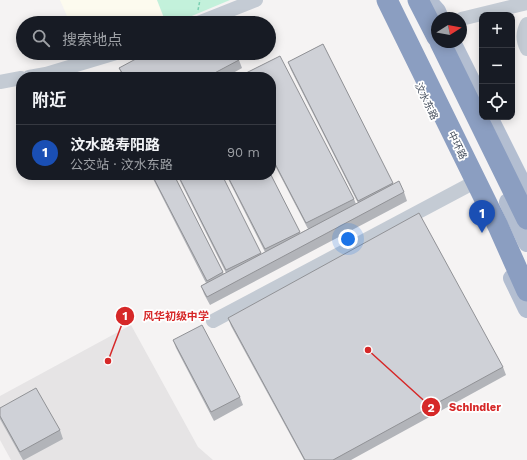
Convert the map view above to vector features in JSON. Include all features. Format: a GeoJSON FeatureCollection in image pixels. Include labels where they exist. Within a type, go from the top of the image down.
{"type":"FeatureCollection","features":[{"type":"Feature","properties":{"kind":"highway","name":"中环路"},"geometry":{"type":"LineString","coordinates":[[387,0],[498,226],[527,291]]}},
{"type":"Feature","properties":{"kind":"highway"},"geometry":{"type":"LineString","coordinates":[[418,0],[431,25]]}},
{"type":"Feature","properties":{"kind":"highway"},"geometry":{"type":"LineString","coordinates":[[443,48],[527,219]]}},
{"type":"Feature","properties":{"kind":"main road","name":"汶水东路"},"geometry":{"type":"LineString","coordinates":[[383,0],[390,26],[527,309]]}},
{"type":"Feature","properties":{"kind":"main road","name":"汶水东路"},"geometry":{"type":"LineString","coordinates":[[395,0],[482,176],[527,273]]}},
{"type":"Feature","properties":{"kind":"main road"},"geometry":{"type":"LineString","coordinates":[[409,0],[502,188],[527,243]]}},
{"type":"Feature","properties":{"kind":"main road"},"geometry":{"type":"LineString","coordinates":[[427,0],[437,12]]}},
{"type":"Feature","properties":{"kind":"main road"},"geometry":{"type":"LineString","coordinates":[[455,48],[479,96]]}},
{"type":"Feature","properties":{"kind":"main road"},"geometry":{"type":"LineString","coordinates":[[490,120],[527,193]]}},
{"type":"Feature","properties":{"kind":"street"},"geometry":{"type":"LineString","coordinates":[[216,16],[256,0]]}},
{"type":"Feature","properties":{"kind":"street"},"geometry":{"type":"LineString","coordinates":[[467,18],[527,3]]}},
{"type":"Feature","properties":{"kind":"street"},"geometry":{"type":"LineString","coordinates":[[527,24],[523,32],[524,43],[527,49]]}},
{"type":"Feature","properties":{"kind":"street"},"geometry":{"type":"LineString","coordinates":[[53,72],[93,60]]}},
{"type":"Feature","properties":{"kind":"street"},"geometry":{"type":"LineString","coordinates":[[0,82],[16,79]]}},
{"type":"Feature","properties":{"kind":"street"},"geometry":{"type":"LineString","coordinates":[[213,321],[468,185]]}},
{"type":"Feature","properties":{"kind":"shaded area"},"geometry":{"type":"Polygon","coordinates":[[[60,0],[157,0],[163,16],[67,16],[60,0]]]}},
{"type":"Feature","properties":{"kind":"shaded area"},"geometry":{"type":"Polygon","coordinates":[[[131,325],[198,447],[213,460],[11,460],[0,440],[0,396],[131,325]]]}},
{"type":"Feature","properties":{"kind":"green space"},"geometry":{"type":"Polygon","coordinates":[[[157,0],[230,0],[192,16],[163,16],[157,0]]]}},
{"type":"Feature","properties":{"kind":"building"},"geometry":{"type":"Polygon","coordinates":[[[323,44],[393,183],[358,201],[288,62],[323,44]]]}},
{"type":"Feature","properties":{"kind":"building"},"geometry":{"type":"Polygon","coordinates":[[[280,56],[354,199],[306,223],[276,166],[276,72],[248,72],[272,60],[276,60],[276,58],[280,56]]]}},
{"type":"Feature","properties":{"kind":"building"},"geometry":{"type":"Polygon","coordinates":[[[134,60],[239,60],[216,72],[122,72],[119,68],[134,60]]]}},
{"type":"Feature","properties":{"kind":"building"},"geometry":{"type":"Polygon","coordinates":[[[155,180],[177,180],[223,272],[207,281],[155,180]]]}},
{"type":"Feature","properties":{"kind":"building"},"geometry":{"type":"Polygon","coordinates":[[[181,180],[224,180],[261,253],[226,270],[181,180]]]}},
{"type":"Feature","properties":{"kind":"building"},"geometry":{"type":"Polygon","coordinates":[[[230,180],[274,180],[300,232],[265,249],[230,180]]]}},
{"type":"Feature","properties":{"kind":"building"},"geometry":{"type":"Polygon","coordinates":[[[399,181],[404,192],[207,297],[201,286],[399,181]]]}},
{"type":"Feature","properties":{"kind":"building"},"geometry":{"type":"Polygon","coordinates":[[[419,213],[503,367],[333,460],[305,460],[228,318],[419,213]]]}},
{"type":"Feature","properties":{"kind":"building"},"geometry":{"type":"Polygon","coordinates":[[[202,325],[240,397],[211,412],[173,340],[202,325]]]}},
{"type":"Feature","properties":{"kind":"building"},"geometry":{"type":"Polygon","coordinates":[[[36,388],[60,430],[20,452],[0,416],[0,408],[36,388]]]}},
{"type":"Feature","properties":{"kind":"place","name":"汶水路寿阳路"},"geometry":{"type":"Point","coordinates":[482,233]}},
{"type":"Feature","properties":{"kind":"place","name":"Schindler"},"geometry":{"type":"Point","coordinates":[368,350]}},
{"type":"Feature","properties":{"kind":"place","name":"风华初级中学"},"geometry":{"type":"Point","coordinates":[108,361]}}]}
